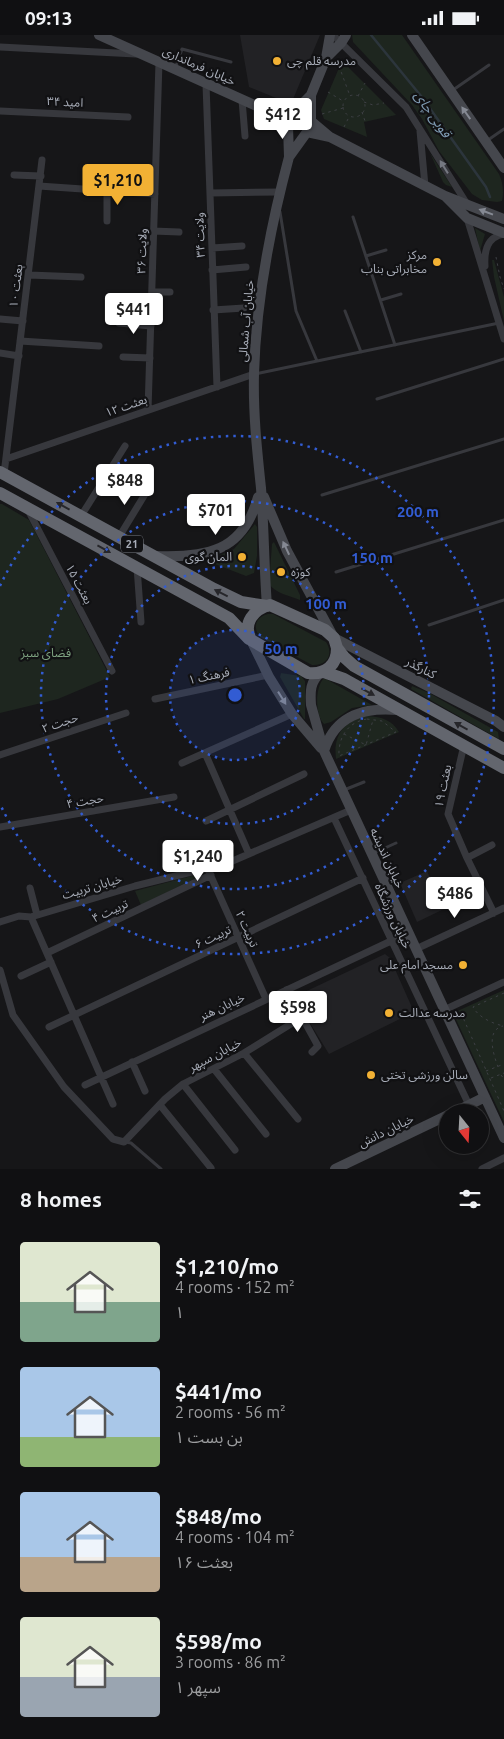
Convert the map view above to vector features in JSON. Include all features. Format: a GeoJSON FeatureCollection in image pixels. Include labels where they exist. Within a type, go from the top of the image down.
{"type":"FeatureCollection","features":[{"type":"Feature","properties":{"kind":"highway","name":"21"},"geometry":{"type":"LineString","coordinates":[[2,473],[241,602],[274,606],[325,630],[344,657],[354,666],[504,749]]}},
{"type":"Feature","properties":{"kind":"highway","name":"21"},"geometry":{"type":"LineString","coordinates":[[0,493],[229,618],[250,640],[301,670],[308,673],[322,672],[344,679],[504,768]]}},
{"type":"Feature","properties":{"kind":"highway"},"geometry":{"type":"LineString","coordinates":[[250,640],[248,627],[251,616],[256,611],[267,606]]}},
{"type":"Feature","properties":{"kind":"highway"},"geometry":{"type":"LineString","coordinates":[[322,672],[334,662],[337,656],[335,643]]}},
{"type":"Feature","properties":{"kind":"main road","name":"خیابان فرمانداری"},"geometry":{"type":"LineString","coordinates":[[99,35],[261,108],[288,126]]}},
{"type":"Feature","properties":{"kind":"main road"},"geometry":{"type":"LineString","coordinates":[[311,95],[310,127],[307,132],[301,135],[295,134],[288,126],[288,119],[311,95],[326,59],[332,35]]}},
{"type":"Feature","properties":{"kind":"main road"},"geometry":{"type":"LineString","coordinates":[[412,35],[504,168]]}},
{"type":"Feature","properties":{"kind":"main road"},"geometry":{"type":"LineString","coordinates":[[326,59],[344,39]]}},
{"type":"Feature","properties":{"kind":"main road","name":"خیابان فرمانداری"},"geometry":{"type":"LineString","coordinates":[[261,108],[293,113]]}},
{"type":"Feature","properties":{"kind":"main road"},"geometry":{"type":"LineString","coordinates":[[293,113],[297,111],[305,112],[311,121],[330,137],[424,186],[504,219]]}},
{"type":"Feature","properties":{"kind":"main road","name":"خیابان آب شمالی"},"geometry":{"type":"LineString","coordinates":[[267,606],[261,489],[254,434],[254,374],[258,305],[264,264],[289,157],[288,126]]}},
{"type":"Feature","properties":{"kind":"main road"},"geometry":{"type":"LineString","coordinates":[[307,132],[330,137]]}},
{"type":"Feature","properties":{"kind":"main road","name":"خیابان آب شمالی"},"geometry":{"type":"LineString","coordinates":[[289,157],[307,132]]}},
{"type":"Feature","properties":{"kind":"main road"},"geometry":{"type":"LineString","coordinates":[[445,196],[467,218],[504,234]]}},
{"type":"Feature","properties":{"kind":"main road"},"geometry":{"type":"LineString","coordinates":[[467,218],[468,205]]}},
{"type":"Feature","properties":{"kind":"main road"},"geometry":{"type":"LineString","coordinates":[[154,556],[192,557],[225,545],[238,535],[249,522],[261,489]]}},
{"type":"Feature","properties":{"kind":"main road","name":"خیابان آب شمالی"},"geometry":{"type":"LineString","coordinates":[[261,489],[287,551],[335,643]]}},
{"type":"Feature","properties":{"kind":"main road","name":"خیابان اندیشه"},"geometry":{"type":"LineString","coordinates":[[250,640],[268,675],[292,714],[324,751]]}},
{"type":"Feature","properties":{"kind":"main road","name":"کنارگذر"},"geometry":{"type":"LineString","coordinates":[[335,643],[501,723]]}},
{"type":"Feature","properties":{"kind":"main road","name":"خیابان اندیشه"},"geometry":{"type":"LineString","coordinates":[[322,672],[313,680],[310,698],[324,751],[504,1139]]}},
{"type":"Feature","properties":{"kind":"main road"},"geometry":{"type":"LineString","coordinates":[[324,751],[332,732],[351,716],[362,711],[374,709],[403,711]]}},
{"type":"Feature","properties":{"kind":"main road"},"geometry":{"type":"LineString","coordinates":[[471,1104],[485,1097]]}},
{"type":"Feature","properties":{"kind":"main road","name":"خیابان دانش"},"geometry":{"type":"LineString","coordinates":[[336,1169],[439,1119]]}},
{"type":"Feature","properties":{"kind":"street"},"geometry":{"type":"LineString","coordinates":[[332,35],[344,39],[406,107],[468,205]]}},
{"type":"Feature","properties":{"kind":"street"},"geometry":{"type":"LineString","coordinates":[[0,47],[141,54]]}},
{"type":"Feature","properties":{"kind":"street","name":"ولایت ۳۶"},"geometry":{"type":"LineString","coordinates":[[148,411],[159,62]]}},
{"type":"Feature","properties":{"kind":"street","name":"ولایت ۳۴"},"geometry":{"type":"LineString","coordinates":[[206,83],[217,387]]}},
{"type":"Feature","properties":{"kind":"street"},"geometry":{"type":"LineString","coordinates":[[242,100],[245,136]]}},
{"type":"Feature","properties":{"kind":"street","name":"امید ۳۴"},"geometry":{"type":"LineString","coordinates":[[0,111],[128,117]]}},
{"type":"Feature","properties":{"kind":"street"},"geometry":{"type":"LineString","coordinates":[[419,128],[424,186]]}},
{"type":"Feature","properties":{"kind":"street","name":"بعثت ۱۰"},"geometry":{"type":"LineString","coordinates":[[2,473],[6,459],[42,160]]}},
{"type":"Feature","properties":{"kind":"street"},"geometry":{"type":"LineString","coordinates":[[14,175],[41,176]]}},
{"type":"Feature","properties":{"kind":"street"},"geometry":{"type":"LineString","coordinates":[[39,186],[155,194]]}},
{"type":"Feature","properties":{"kind":"street"},"geometry":{"type":"LineString","coordinates":[[107,191],[107,221]]}},
{"type":"Feature","properties":{"kind":"street"},"geometry":{"type":"LineString","coordinates":[[210,193],[279,196]]}},
{"type":"Feature","properties":{"kind":"street"},"geometry":{"type":"LineString","coordinates":[[467,218],[504,339]]}},
{"type":"Feature","properties":{"kind":"street"},"geometry":{"type":"LineString","coordinates":[[154,231],[179,231]]}},
{"type":"Feature","properties":{"kind":"street"},"geometry":{"type":"LineString","coordinates":[[486,279],[484,256],[486,248],[492,239],[504,234]]}},
{"type":"Feature","properties":{"kind":"street"},"geometry":{"type":"LineString","coordinates":[[212,247],[242,245]]}},
{"type":"Feature","properties":{"kind":"street"},"geometry":{"type":"LineString","coordinates":[[212,270],[246,267]]}},
{"type":"Feature","properties":{"kind":"street"},"geometry":{"type":"LineString","coordinates":[[28,275],[81,277]]}},
{"type":"Feature","properties":{"kind":"street"},"geometry":{"type":"LineString","coordinates":[[152,291],[170,292]]}},
{"type":"Feature","properties":{"kind":"street"},"geometry":{"type":"LineString","coordinates":[[214,310],[244,308]]}},
{"type":"Feature","properties":{"kind":"street"},"geometry":{"type":"LineString","coordinates":[[0,319],[23,321]]}},
{"type":"Feature","properties":{"kind":"street"},"geometry":{"type":"LineString","coordinates":[[119,323],[150,325]]}},
{"type":"Feature","properties":{"kind":"street"},"geometry":{"type":"LineString","coordinates":[[20,341],[99,346]]}},
{"type":"Feature","properties":{"kind":"street"},"geometry":{"type":"LineString","coordinates":[[0,353],[19,356]]}},
{"type":"Feature","properties":{"kind":"street"},"geometry":{"type":"LineString","coordinates":[[123,357],[150,358]]}},
{"type":"Feature","properties":{"kind":"street","name":"بعثت ۱۲"},"geometry":{"type":"LineString","coordinates":[[6,459],[254,374]]}},
{"type":"Feature","properties":{"kind":"street"},"geometry":{"type":"LineString","coordinates":[[81,516],[125,446]]}},
{"type":"Feature","properties":{"kind":"street"},"geometry":{"type":"LineString","coordinates":[[119,537],[150,486]]}},
{"type":"Feature","properties":{"kind":"street","name":"بعثت ۱۵"},"geometry":{"type":"LineString","coordinates":[[26,507],[112,671]]}},
{"type":"Feature","properties":{"kind":"street"},"geometry":{"type":"LineString","coordinates":[[137,567],[141,622]]}},
{"type":"Feature","properties":{"kind":"street","name":"فرهنگ ۱"},"geometry":{"type":"LineString","coordinates":[[155,699],[268,675]]}},
{"type":"Feature","properties":{"kind":"street","name":"حجت ۲"},"geometry":{"type":"LineString","coordinates":[[0,755],[126,713]]}},
{"type":"Feature","properties":{"kind":"street"},"geometry":{"type":"LineString","coordinates":[[182,763],[292,714]]}},
{"type":"Feature","properties":{"kind":"street","name":"بعثت ۱۹"},"geometry":{"type":"LineString","coordinates":[[464,745],[448,814],[466,858],[494,913]]}},
{"type":"Feature","properties":{"kind":"street"},"geometry":{"type":"LineString","coordinates":[[205,753],[249,854]]}},
{"type":"Feature","properties":{"kind":"street"},"geometry":{"type":"LineString","coordinates":[[206,821],[304,774]]}},
{"type":"Feature","properties":{"kind":"street","name":"حجت ۴"},"geometry":{"type":"LineString","coordinates":[[0,827],[174,797]]}},
{"type":"Feature","properties":{"kind":"street","name":"خیابان تربیت"},"geometry":{"type":"LineString","coordinates":[[0,922],[19,916],[34,916],[135,886],[209,872],[351,810]]}},
{"type":"Feature","properties":{"kind":"street","name":"خیابان ورزشگاه"},"geometry":{"type":"LineString","coordinates":[[334,818],[469,1104]]}},
{"type":"Feature","properties":{"kind":"street"},"geometry":{"type":"LineString","coordinates":[[466,858],[492,845]]}},
{"type":"Feature","properties":{"kind":"street","name":"تربیت ۲"},"geometry":{"type":"LineString","coordinates":[[209,872],[266,999]]}},
{"type":"Feature","properties":{"kind":"street","name":"تربیت ۴"},"geometry":{"type":"LineString","coordinates":[[47,953],[209,872]]}},
{"type":"Feature","properties":{"kind":"street","name":"تربیت ۶"},"geometry":{"type":"LineString","coordinates":[[49,1027],[362,878]]}},
{"type":"Feature","properties":{"kind":"street"},"geometry":{"type":"LineString","coordinates":[[30,887],[34,916],[47,953],[113,1103]]}},
{"type":"Feature","properties":{"kind":"street"},"geometry":{"type":"LineString","coordinates":[[416,949],[504,908]]}},
{"type":"Feature","properties":{"kind":"street","name":"خیابان هنر"},"geometry":{"type":"LineString","coordinates":[[86,1085],[101,1076],[408,933]]}},
{"type":"Feature","properties":{"kind":"street"},"geometry":{"type":"LineString","coordinates":[[21,976],[51,962]]}},
{"type":"Feature","properties":{"kind":"street"},"geometry":{"type":"LineString","coordinates":[[0,970],[13,1015],[64,1087],[113,1139],[124,1142]]}},
{"type":"Feature","properties":{"kind":"street"},"geometry":{"type":"LineString","coordinates":[[444,1010],[504,982]]}},
{"type":"Feature","properties":{"kind":"street"},"geometry":{"type":"LineString","coordinates":[[286,990],[318,1046],[312,1052]]}},
{"type":"Feature","properties":{"kind":"street","name":"خیابان سپهر"},"geometry":{"type":"LineString","coordinates":[[124,1142],[165,1099],[183,1084],[244,1053],[302,1017]]}},
{"type":"Feature","properties":{"kind":"street"},"geometry":{"type":"LineString","coordinates":[[244,1053],[298,1119]]}},
{"type":"Feature","properties":{"kind":"street"},"geometry":{"type":"LineString","coordinates":[[132,1062],[145,1091]]}},
{"type":"Feature","properties":{"kind":"street"},"geometry":{"type":"LineString","coordinates":[[214,1069],[266,1134]]}},
{"type":"Feature","properties":{"kind":"street"},"geometry":{"type":"LineString","coordinates":[[183,1084],[235,1150]]}},
{"type":"Feature","properties":{"kind":"street"},"geometry":{"type":"LineString","coordinates":[[160,1105],[211,1168]]}},
{"type":"Feature","properties":{"kind":"street"},"geometry":{"type":"LineString","coordinates":[[482,1169],[504,1158]]}},
{"type":"Feature","properties":{"kind":"lane"},"geometry":{"type":"LineString","coordinates":[[175,69],[182,49],[231,61]]}},
{"type":"Feature","properties":{"kind":"lane"},"geometry":{"type":"LineString","coordinates":[[451,91],[489,65]]}},
{"type":"Feature","properties":{"kind":"lane"},"geometry":{"type":"LineString","coordinates":[[486,142],[504,129]]}},
{"type":"Feature","properties":{"kind":"lane"},"geometry":{"type":"LineString","coordinates":[[279,196],[296,311],[317,361]]}},
{"type":"Feature","properties":{"kind":"lane"},"geometry":{"type":"LineString","coordinates":[[353,217],[395,345]]}},
{"type":"Feature","properties":{"kind":"lane"},"geometry":{"type":"LineString","coordinates":[[366,255],[386,250]]}},
{"type":"Feature","properties":{"kind":"lane"},"geometry":{"type":"LineString","coordinates":[[381,300],[401,294]]}},
{"type":"Feature","properties":{"kind":"lane"},"geometry":{"type":"LineString","coordinates":[[345,311],[361,352]]}},
{"type":"Feature","properties":{"kind":"lane"},"geometry":{"type":"LineString","coordinates":[[254,374],[499,323]]}},
{"type":"Feature","properties":{"kind":"lane"},"geometry":{"type":"LineString","coordinates":[[377,399],[504,359]]}},
{"type":"Feature","properties":{"kind":"lane"},"geometry":{"type":"LineString","coordinates":[[322,495],[504,439]]}},
{"type":"Feature","properties":{"kind":"lane"},"geometry":{"type":"LineString","coordinates":[[336,572],[504,520]]}},
{"type":"Feature","properties":{"kind":"lane"},"geometry":{"type":"LineString","coordinates":[[430,625],[504,600]]}},
{"type":"Feature","properties":{"kind":"lane"},"geometry":{"type":"LineString","coordinates":[[342,791],[364,782]]}},
{"type":"Feature","properties":{"kind":"lane"},"geometry":{"type":"LineString","coordinates":[[371,855],[396,843]]}},
{"type":"Feature","properties":{"kind":"lane"},"geometry":{"type":"LineString","coordinates":[[124,1142],[131,1143],[161,1169]]}},
{"type":"Feature","properties":{"kind":"path"},"geometry":{"type":"LineString","coordinates":[[339,66],[350,95]]}},
{"type":"Feature","properties":{"kind":"path"},"geometry":{"type":"LineString","coordinates":[[358,96],[365,83]]}},
{"type":"Feature","properties":{"kind":"path"},"geometry":{"type":"LineString","coordinates":[[328,92],[344,101]]}},
{"type":"Feature","properties":{"kind":"path"},"geometry":{"type":"LineString","coordinates":[[350,95],[358,96],[364,102],[376,105],[384,103]]}},
{"type":"Feature","properties":{"kind":"path"},"geometry":{"type":"LineString","coordinates":[[350,95],[344,101],[343,108],[350,116],[357,116],[362,112],[364,102]]}},
{"type":"Feature","properties":{"kind":"path"},"geometry":{"type":"LineString","coordinates":[[322,114],[343,108]]}},
{"type":"Feature","properties":{"kind":"path"},"geometry":{"type":"LineString","coordinates":[[362,112],[365,121]]}},
{"type":"Feature","properties":{"kind":"path"},"geometry":{"type":"LineString","coordinates":[[344,127],[350,116]]}},
{"type":"Feature","properties":{"kind":"path"},"geometry":{"type":"LineString","coordinates":[[496,257],[504,289]]}},
{"type":"Feature","properties":{"kind":"path"},"geometry":{"type":"LineString","coordinates":[[366,745],[369,730],[374,719]]}},
{"type":"Feature","properties":{"kind":"path"},"geometry":{"type":"LineString","coordinates":[[374,719],[388,725],[396,732],[339,756],[340,742],[343,734],[348,727],[357,721],[374,719]]}},
{"type":"Feature","properties":{"kind":"path"},"geometry":{"type":"LineString","coordinates":[[343,734],[355,738],[366,745]]}},
{"type":"Feature","properties":{"kind":"path"},"geometry":{"type":"LineString","coordinates":[[504,993],[473,1007],[475,1011],[491,1022],[504,1026]]}},
{"type":"Feature","properties":{"kind":"path"},"geometry":{"type":"LineString","coordinates":[[461,1013],[504,1111]]}},
{"type":"Feature","properties":{"kind":"path"},"geometry":{"type":"LineString","coordinates":[[498,1067],[492,1052],[493,1037],[499,1027],[504,1026]]}},
{"type":"Feature","properties":{"kind":"path"},"geometry":{"type":"LineString","coordinates":[[486,1071],[504,1065]]}},
{"type":"Feature","properties":{"kind":"path"},"geometry":{"type":"LineString","coordinates":[[490,1078],[504,1073]]}},
{"type":"Feature","properties":{"kind":"path"},"geometry":{"type":"LineString","coordinates":[[501,1074],[504,1079]]}},
{"type":"Feature","properties":{"kind":"shaded area","name":"مدرسه قلم چی"},"geometry":{"type":"Polygon","coordinates":[[[240,35],[320,35],[291,104],[249,87],[240,35]]]}},
{"type":"Feature","properties":{"kind":"shaded area"},"geometry":{"type":"Polygon","coordinates":[[[427,871],[444,909],[417,922],[400,883],[427,871]]]}},
{"type":"Feature","properties":{"kind":"shaded area"},"geometry":{"type":"Polygon","coordinates":[[[385,954],[390,958],[414,1012],[329,1054],[294,997],[385,954]]]}},
{"type":"Feature","properties":{"kind":"green space"},"geometry":{"type":"Polygon","coordinates":[[[352,35],[402,35],[499,174],[503,187],[502,201],[482,200],[472,194],[439,151],[422,119],[412,105],[353,42],[352,35]]]}},
{"type":"Feature","properties":{"kind":"green space"},"geometry":{"type":"Polygon","coordinates":[[[342,61],[396,115],[364,122],[367,137],[324,119],[321,110],[342,61]]]}},
{"type":"Feature","properties":{"kind":"green space"},"geometry":{"type":"Polygon","coordinates":[[[430,153],[452,187],[443,182],[430,153]]]}},
{"type":"Feature","properties":{"kind":"green space"},"geometry":{"type":"Polygon","coordinates":[[[475,228],[485,234],[480,251],[475,228]]]}},
{"type":"Feature","properties":{"kind":"green space"},"geometry":{"type":"Polygon","coordinates":[[[492,260],[494,260],[504,297],[504,321],[494,277],[492,260]]]}},
{"type":"Feature","properties":{"kind":"green space","name":"فضای سبز"},"geometry":{"type":"Polygon","coordinates":[[[0,504],[29,520],[110,677],[58,699],[0,713],[0,504]]]}},
{"type":"Feature","properties":{"kind":"green space"},"geometry":{"type":"Polygon","coordinates":[[[255,524],[257,527],[257,556],[254,573],[246,576],[207,561],[234,549],[255,524]]]}},
{"type":"Feature","properties":{"kind":"green space"},"geometry":{"type":"Polygon","coordinates":[[[274,542],[300,595],[300,600],[279,592],[269,584],[272,544],[274,542]]]}},
{"type":"Feature","properties":{"kind":"green space"},"geometry":{"type":"Polygon","coordinates":[[[273,614],[326,642],[329,651],[328,658],[322,664],[312,665],[260,637],[256,630],[256,623],[261,617],[273,614]]]}},
{"type":"Feature","properties":{"kind":"green space"},"geometry":{"type":"Polygon","coordinates":[[[281,673],[301,676],[305,681],[305,719],[280,677],[281,673]]]}},
{"type":"Feature","properties":{"kind":"green space"},"geometry":{"type":"Polygon","coordinates":[[[323,679],[372,705],[352,708],[331,722],[324,724],[319,715],[317,702],[320,683],[323,679]]]}},
{"type":"Feature","properties":{"kind":"green space"},"geometry":{"type":"Polygon","coordinates":[[[412,686],[429,693],[498,732],[499,739],[411,689],[412,686]]]}},
{"type":"Feature","properties":{"kind":"green space"},"geometry":{"type":"Polygon","coordinates":[[[368,716],[386,720],[399,732],[336,759],[336,742],[342,730],[352,721],[368,716]]]}},
{"type":"Feature","properties":{"kind":"green space"},"geometry":{"type":"Polygon","coordinates":[[[195,875],[196,878],[141,905],[135,891],[195,875]]]}},
{"type":"Feature","properties":{"kind":"green space"},"geometry":{"type":"Polygon","coordinates":[[[504,990],[504,1122],[453,1013],[504,990]]]}},
{"type":"Feature","properties":{"kind":"waterway","name":"قوبی چای"},"geometry":{"type":"LineString","coordinates":[[371,35],[421,96],[486,187],[490,197]]}},
{"type":"Feature","properties":{"kind":"place","name":"مدرسه قلم چی"},"geometry":{"type":"Point","coordinates":[277,61]}},
{"type":"Feature","properties":{"kind":"place","name":"مرکز مخابراتی بناب"},"geometry":{"type":"Point","coordinates":[437,262]}},
{"type":"Feature","properties":{"kind":"place","name":"المان گوی"},"geometry":{"type":"Point","coordinates":[242,557]}},
{"type":"Feature","properties":{"kind":"place","name":"کوزه"},"geometry":{"type":"Point","coordinates":[281,572]}},
{"type":"Feature","properties":{"kind":"place","name":"مسجد امام علی"},"geometry":{"type":"Point","coordinates":[463,965]}},
{"type":"Feature","properties":{"kind":"place","name":"مدرسه عدالت"},"geometry":{"type":"Point","coordinates":[389,1013]}},
{"type":"Feature","properties":{"kind":"place","name":"سالن ورزشی تختی"},"geometry":{"type":"Point","coordinates":[371,1075]}}]}
